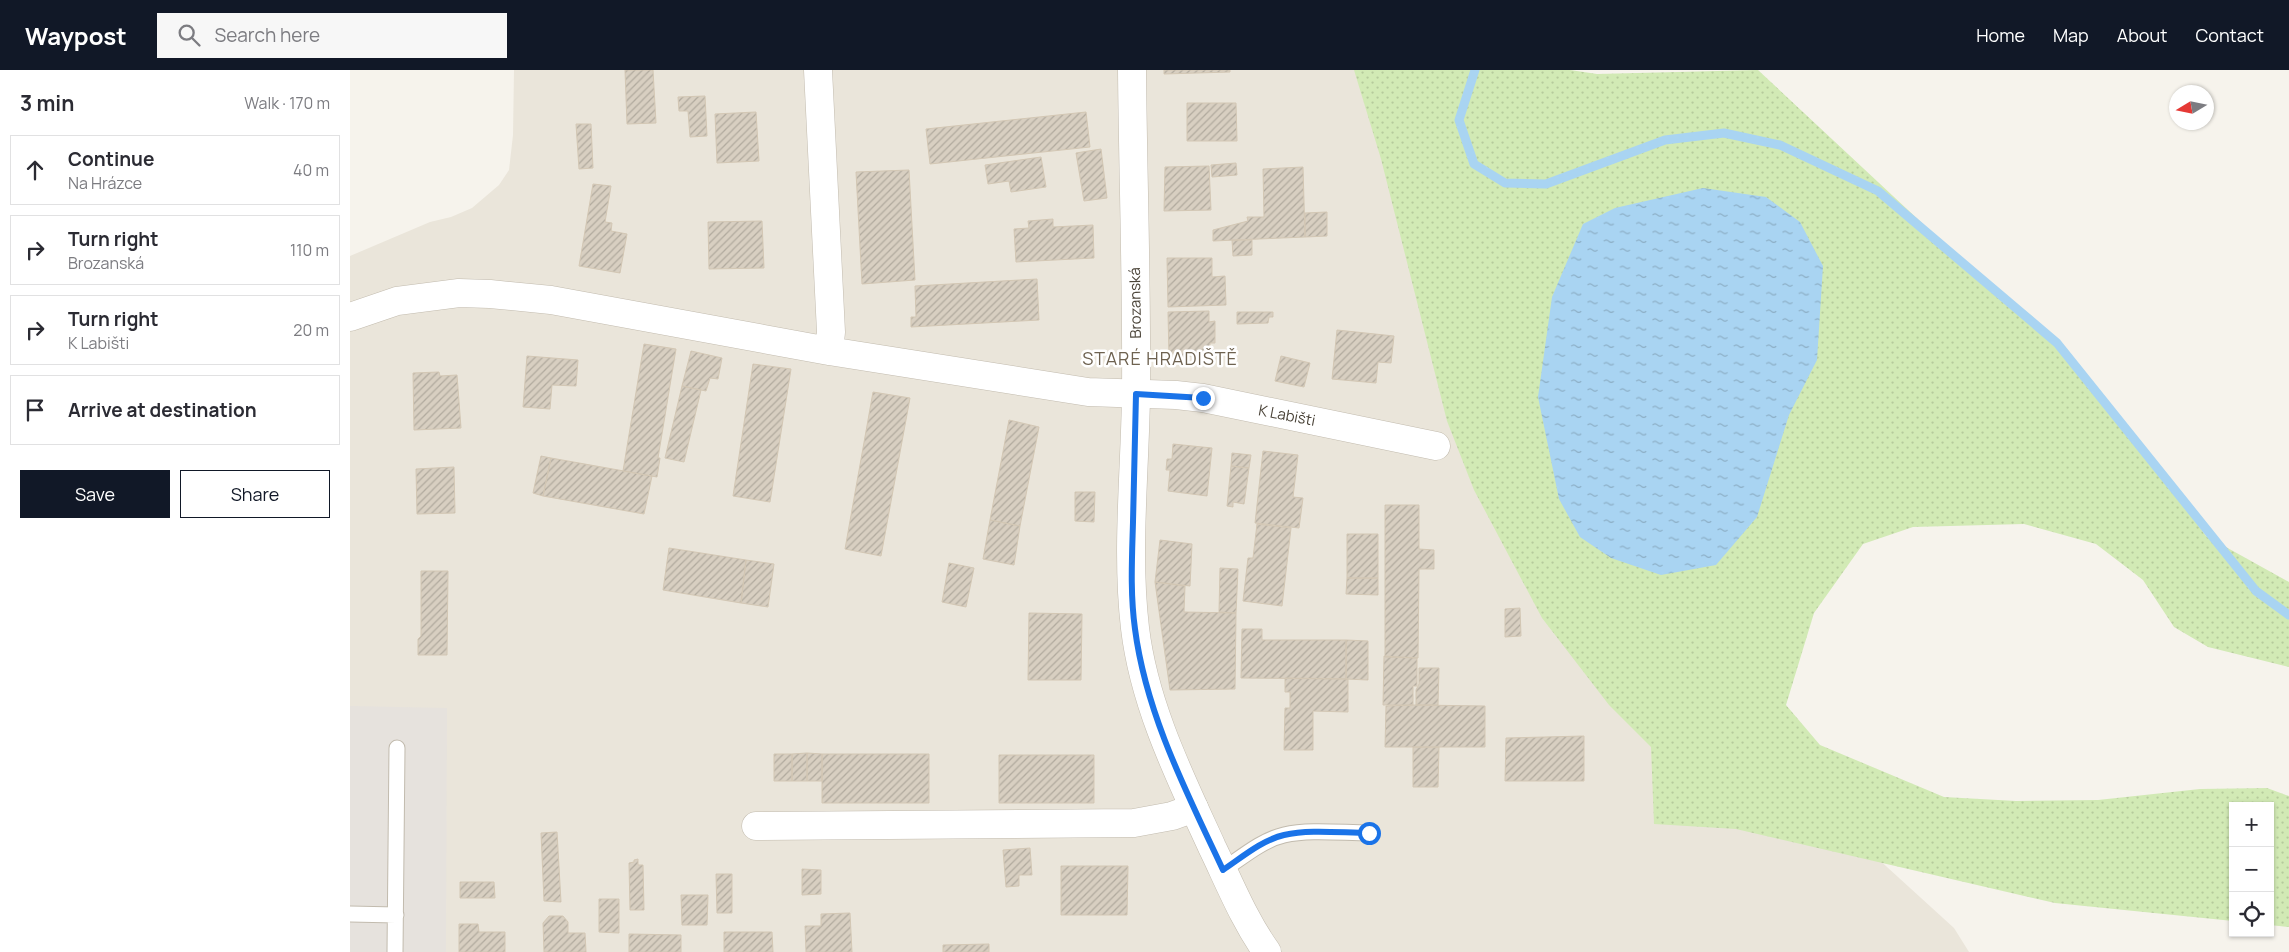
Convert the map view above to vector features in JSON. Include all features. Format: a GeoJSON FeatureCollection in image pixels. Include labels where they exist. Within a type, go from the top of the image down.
{"type":"FeatureCollection","features":[{"type":"Feature","properties":{"kind":"street"},"geometry":{"type":"LineString","coordinates":[[818,70],[831,332],[830,350]]}},
{"type":"Feature","properties":{"kind":"street","name":"Brozanská"},"geometry":{"type":"LineString","coordinates":[[1132,70],[1136,394],[1132,585],[1135,629],[1155,712],[1194,808],[1260,945]]}},
{"type":"Feature","properties":{"kind":"street","name":"K Labišti"},"geometry":{"type":"LineString","coordinates":[[350,318],[397,301],[459,293],[551,300],[830,350],[1088,392],[1203,398],[1436,446]]}},
{"type":"Feature","properties":{"kind":"street"},"geometry":{"type":"LineString","coordinates":[[756,826],[1134,822],[1172,816],[1194,808]]}},
{"type":"Feature","properties":{"kind":"lane"},"geometry":{"type":"LineString","coordinates":[[395,952],[397,748]]}},
{"type":"Feature","properties":{"kind":"lane"},"geometry":{"type":"LineString","coordinates":[[1223,870],[1272,839],[1283,835],[1297,833],[1369,833]]}},
{"type":"Feature","properties":{"kind":"lane"},"geometry":{"type":"LineString","coordinates":[[350,914],[396,915]]}},
{"type":"Feature","properties":{"kind":"shaded area"},"geometry":{"type":"Polygon","coordinates":[[[514,70],[1420,70],[1576,584],[1954,928],[1969,952],[350,952],[350,256],[430,222],[451,217],[472,208],[499,185],[509,170],[513,135],[514,70]]]}},
{"type":"Feature","properties":{"kind":"shaded area"},"geometry":{"type":"Polygon","coordinates":[[[350,706],[447,708],[446,952],[350,952],[350,706]]]}},
{"type":"Feature","properties":{"kind":"green space"},"geometry":{"type":"Polygon","coordinates":[[[1354,70],[1570,70],[1597,74],[1758,70],[1967,265],[2032,316],[2140,445],[2206,536],[2289,582],[2289,667],[2208,647],[2174,627],[2143,580],[2096,544],[2024,524],[1913,527],[1863,544],[1814,613],[1786,705],[1820,745],[1944,797],[2016,801],[2098,800],[2200,789],[2267,788],[2289,796],[2289,927],[2274,925],[2274,802],[2229,802],[2229,921],[2055,903],[1736,829],[1654,824],[1651,747],[1609,705],[1542,618],[1474,490],[1447,421],[1381,159],[1354,70]]]}},
{"type":"Feature","properties":{"kind":"water"},"geometry":{"type":"Polygon","coordinates":[[[1703,188],[1766,197],[1800,222],[1823,266],[1817,360],[1789,415],[1757,517],[1716,565],[1661,575],[1611,558],[1580,537],[1559,499],[1538,397],[1552,297],[1583,224],[1615,208],[1703,188]]]}},
{"type":"Feature","properties":{"kind":"building"},"geometry":{"type":"Polygon","coordinates":[[[625,70],[653,70],[656,123],[627,124],[625,70]]]}},
{"type":"Feature","properties":{"kind":"building"},"geometry":{"type":"Polygon","coordinates":[[[1164,70],[1230,70],[1230,72],[1164,74],[1164,70]]]}},
{"type":"Feature","properties":{"kind":"building"},"geometry":{"type":"Polygon","coordinates":[[[705,96],[707,136],[690,137],[688,111],[679,111],[678,97],[705,96]]]}},
{"type":"Feature","properties":{"kind":"building"},"geometry":{"type":"Polygon","coordinates":[[[1187,103],[1236,103],[1237,141],[1187,141],[1187,103]]]}},
{"type":"Feature","properties":{"kind":"building"},"geometry":{"type":"Polygon","coordinates":[[[756,112],[759,161],[717,163],[715,114],[756,112]]]}},
{"type":"Feature","properties":{"kind":"building"},"geometry":{"type":"Polygon","coordinates":[[[1086,112],[1090,147],[930,164],[926,129],[1086,112]]]}},
{"type":"Feature","properties":{"kind":"building"},"geometry":{"type":"Polygon","coordinates":[[[576,124],[591,124],[593,168],[579,169],[576,124]]]}},
{"type":"Feature","properties":{"kind":"building"},"geometry":{"type":"Polygon","coordinates":[[[1101,149],[1107,198],[1084,201],[1076,153],[1101,149]]]}},
{"type":"Feature","properties":{"kind":"building"},"geometry":{"type":"Polygon","coordinates":[[[1041,157],[1046,187],[1011,192],[1009,181],[988,184],[985,165],[1041,157]]]}},
{"type":"Feature","properties":{"kind":"building"},"geometry":{"type":"Polygon","coordinates":[[[1236,163],[1237,175],[1212,177],[1211,165],[1236,163]]]}},
{"type":"Feature","properties":{"kind":"building"},"geometry":{"type":"Polygon","coordinates":[[[1209,166],[1211,210],[1164,211],[1165,167],[1209,166]]]}},
{"type":"Feature","properties":{"kind":"building"},"geometry":{"type":"Polygon","coordinates":[[[1303,167],[1305,237],[1213,241],[1213,230],[1248,221],[1247,217],[1264,217],[1263,169],[1303,167]]]}},
{"type":"Feature","properties":{"kind":"building"},"geometry":{"type":"Polygon","coordinates":[[[909,170],[915,280],[862,284],[856,172],[909,170]]]}},
{"type":"Feature","properties":{"kind":"building"},"geometry":{"type":"Polygon","coordinates":[[[593,184],[611,186],[605,222],[612,223],[611,231],[627,234],[620,273],[579,266],[593,184]]]}},
{"type":"Feature","properties":{"kind":"building"},"geometry":{"type":"Polygon","coordinates":[[[1327,212],[1327,236],[1305,237],[1305,213],[1327,212]]]}},
{"type":"Feature","properties":{"kind":"building"},"geometry":{"type":"Polygon","coordinates":[[[1053,219],[1053,227],[1093,225],[1094,258],[1016,262],[1014,229],[1029,228],[1028,221],[1053,219]]]}},
{"type":"Feature","properties":{"kind":"building"},"geometry":{"type":"Polygon","coordinates":[[[762,221],[764,268],[709,269],[708,222],[762,221]]]}},
{"type":"Feature","properties":{"kind":"building"},"geometry":{"type":"Polygon","coordinates":[[[1232,240],[1252,240],[1252,255],[1233,256],[1232,240]]]}},
{"type":"Feature","properties":{"kind":"building"},"geometry":{"type":"Polygon","coordinates":[[[1167,258],[1212,258],[1212,277],[1225,276],[1226,305],[1168,307],[1167,258]]]}},
{"type":"Feature","properties":{"kind":"building"},"geometry":{"type":"Polygon","coordinates":[[[1037,279],[1039,320],[911,327],[911,317],[916,317],[915,286],[1037,279]]]}},
{"type":"Feature","properties":{"kind":"building"},"geometry":{"type":"Polygon","coordinates":[[[1209,311],[1209,322],[1215,321],[1215,343],[1210,343],[1210,355],[1169,357],[1168,312],[1209,311]]]}},
{"type":"Feature","properties":{"kind":"building"},"geometry":{"type":"Polygon","coordinates":[[[1237,312],[1273,312],[1273,317],[1269,317],[1268,323],[1237,324],[1237,312]]]}},
{"type":"Feature","properties":{"kind":"building"},"geometry":{"type":"Polygon","coordinates":[[[1337,330],[1394,336],[1391,363],[1378,362],[1376,383],[1332,379],[1337,330]]]}},
{"type":"Feature","properties":{"kind":"building"},"geometry":{"type":"Polygon","coordinates":[[[644,344],[676,349],[658,458],[660,458],[657,477],[623,471],[644,344]]]}},
{"type":"Feature","properties":{"kind":"building"},"geometry":{"type":"Polygon","coordinates":[[[691,351],[722,358],[718,379],[710,378],[706,391],[682,386],[691,351]]]}},
{"type":"Feature","properties":{"kind":"building"},"geometry":{"type":"Polygon","coordinates":[[[527,356],[578,360],[576,386],[552,385],[550,409],[523,407],[527,356]]]}},
{"type":"Feature","properties":{"kind":"building"},"geometry":{"type":"Polygon","coordinates":[[[1281,356],[1310,363],[1304,387],[1275,381],[1281,356]]]}},
{"type":"Feature","properties":{"kind":"building"},"geometry":{"type":"Polygon","coordinates":[[[753,364],[791,369],[770,502],[733,496],[753,364]]]}},
{"type":"Feature","properties":{"kind":"building"},"geometry":{"type":"Polygon","coordinates":[[[439,372],[440,376],[457,375],[461,428],[414,430],[413,373],[439,372]]]}},
{"type":"Feature","properties":{"kind":"building"},"geometry":{"type":"Polygon","coordinates":[[[682,386],[701,390],[684,462],[665,458],[682,386]]]}},
{"type":"Feature","properties":{"kind":"building"},"geometry":{"type":"Polygon","coordinates":[[[873,392],[910,398],[881,556],[845,549],[873,392]]]}},
{"type":"Feature","properties":{"kind":"building"},"geometry":{"type":"Polygon","coordinates":[[[1009,420],[1039,427],[1020,526],[990,520],[1009,420]]]}},
{"type":"Feature","properties":{"kind":"building"},"geometry":{"type":"Polygon","coordinates":[[[1173,444],[1212,448],[1207,496],[1168,491],[1170,470],[1166,470],[1167,459],[1172,459],[1173,444]]]}},
{"type":"Feature","properties":{"kind":"building"},"geometry":{"type":"Polygon","coordinates":[[[1263,451],[1298,455],[1293,497],[1303,498],[1299,528],[1255,523],[1263,451]]]}},
{"type":"Feature","properties":{"kind":"building"},"geometry":{"type":"Polygon","coordinates":[[[1232,453],[1251,455],[1249,468],[1231,466],[1232,453]]]}},
{"type":"Feature","properties":{"kind":"building"},"geometry":{"type":"Polygon","coordinates":[[[541,456],[551,458],[543,496],[533,493],[541,456]]]}},
{"type":"Feature","properties":{"kind":"building"},"geometry":{"type":"Polygon","coordinates":[[[551,458],[652,476],[644,514],[543,496],[551,458]]]}},
{"type":"Feature","properties":{"kind":"building"},"geometry":{"type":"Polygon","coordinates":[[[1231,466],[1249,468],[1244,504],[1233,502],[1233,507],[1227,506],[1231,466]]]}},
{"type":"Feature","properties":{"kind":"building"},"geometry":{"type":"Polygon","coordinates":[[[454,467],[455,513],[417,514],[416,469],[454,467]]]}},
{"type":"Feature","properties":{"kind":"building"},"geometry":{"type":"Polygon","coordinates":[[[1075,492],[1095,492],[1094,522],[1075,521],[1075,492]]]}},
{"type":"Feature","properties":{"kind":"building"},"geometry":{"type":"Polygon","coordinates":[[[1385,505],[1419,505],[1419,549],[1434,550],[1434,569],[1419,569],[1418,658],[1385,657],[1385,505]]]}},
{"type":"Feature","properties":{"kind":"building"},"geometry":{"type":"Polygon","coordinates":[[[990,520],[1020,526],[1014,565],[983,559],[990,520]]]}},
{"type":"Feature","properties":{"kind":"building"},"geometry":{"type":"Polygon","coordinates":[[[1257,524],[1291,528],[1282,606],[1243,601],[1248,558],[1253,558],[1257,524]]]}},
{"type":"Feature","properties":{"kind":"building"},"geometry":{"type":"Polygon","coordinates":[[[1347,534],[1378,534],[1378,578],[1347,578],[1347,534]]]}},
{"type":"Feature","properties":{"kind":"building"},"geometry":{"type":"Polygon","coordinates":[[[1160,540],[1192,544],[1190,586],[1155,582],[1160,540]]]}},
{"type":"Feature","properties":{"kind":"building"},"geometry":{"type":"Polygon","coordinates":[[[669,548],[746,560],[741,603],[663,590],[669,548]]]}},
{"type":"Feature","properties":{"kind":"building"},"geometry":{"type":"Polygon","coordinates":[[[746,560],[774,564],[768,607],[741,603],[746,560]]]}},
{"type":"Feature","properties":{"kind":"building"},"geometry":{"type":"Polygon","coordinates":[[[949,563],[974,568],[966,607],[942,602],[949,563]]]}},
{"type":"Feature","properties":{"kind":"building"},"geometry":{"type":"Polygon","coordinates":[[[1220,568],[1238,569],[1236,613],[1219,612],[1220,568]]]}},
{"type":"Feature","properties":{"kind":"building"},"geometry":{"type":"Polygon","coordinates":[[[421,571],[448,571],[447,655],[418,655],[418,639],[421,636],[421,571]]]}},
{"type":"Feature","properties":{"kind":"building"},"geometry":{"type":"Polygon","coordinates":[[[1347,578],[1378,578],[1378,595],[1346,594],[1347,578]]]}},
{"type":"Feature","properties":{"kind":"building"},"geometry":{"type":"Polygon","coordinates":[[[1155,582],[1185,586],[1184,612],[1236,613],[1235,689],[1170,690],[1155,582]]]}},
{"type":"Feature","properties":{"kind":"building"},"geometry":{"type":"Polygon","coordinates":[[[1520,608],[1521,636],[1505,637],[1505,609],[1520,608]]]}},
{"type":"Feature","properties":{"kind":"building"},"geometry":{"type":"Polygon","coordinates":[[[1029,613],[1082,614],[1081,680],[1028,680],[1029,613]]]}},
{"type":"Feature","properties":{"kind":"building"},"geometry":{"type":"Polygon","coordinates":[[[1242,629],[1262,629],[1262,640],[1346,640],[1346,679],[1241,678],[1242,629]]]}},
{"type":"Feature","properties":{"kind":"building"},"geometry":{"type":"Polygon","coordinates":[[[1346,640],[1368,641],[1368,680],[1346,679],[1346,640]]]}},
{"type":"Feature","properties":{"kind":"building"},"geometry":{"type":"Polygon","coordinates":[[[1384,656],[1417,658],[1417,686],[1413,686],[1413,705],[1383,705],[1384,656]]]}},
{"type":"Feature","properties":{"kind":"building"},"geometry":{"type":"Polygon","coordinates":[[[1419,668],[1439,668],[1438,705],[1416,705],[1419,668]]]}},
{"type":"Feature","properties":{"kind":"building"},"geometry":{"type":"Polygon","coordinates":[[[1285,678],[1348,679],[1348,712],[1313,711],[1313,750],[1284,750],[1285,708],[1290,708],[1290,692],[1285,692],[1285,678]]]}},
{"type":"Feature","properties":{"kind":"building"},"geometry":{"type":"Polygon","coordinates":[[[1386,706],[1485,706],[1485,747],[1385,747],[1386,706]]]}},
{"type":"Feature","properties":{"kind":"building"},"geometry":{"type":"Polygon","coordinates":[[[1584,736],[1584,781],[1505,781],[1506,738],[1584,736]]]}},
{"type":"Feature","properties":{"kind":"building"},"geometry":{"type":"Polygon","coordinates":[[[1413,747],[1439,747],[1438,787],[1413,787],[1413,747]]]}},
{"type":"Feature","properties":{"kind":"building"},"geometry":{"type":"Polygon","coordinates":[[[807,753],[822,754],[822,781],[807,781],[807,753]]]}},
{"type":"Feature","properties":{"kind":"building"},"geometry":{"type":"Polygon","coordinates":[[[807,753],[807,781],[792,781],[792,754],[807,753]]]}},
{"type":"Feature","properties":{"kind":"building"},"geometry":{"type":"Polygon","coordinates":[[[774,754],[792,754],[792,781],[774,781],[774,754]]]}},
{"type":"Feature","properties":{"kind":"building"},"geometry":{"type":"Polygon","coordinates":[[[822,754],[929,754],[929,803],[822,803],[822,754]]]}},
{"type":"Feature","properties":{"kind":"building"},"geometry":{"type":"Polygon","coordinates":[[[999,755],[1094,755],[1094,803],[999,803],[999,755]]]}},
{"type":"Feature","properties":{"kind":"building"},"geometry":{"type":"Polygon","coordinates":[[[557,832],[561,902],[544,901],[541,833],[557,832]]]}},
{"type":"Feature","properties":{"kind":"building"},"geometry":{"type":"Polygon","coordinates":[[[1030,848],[1032,875],[1019,875],[1019,886],[1006,887],[1003,850],[1030,848]]]}},
{"type":"Feature","properties":{"kind":"building"},"geometry":{"type":"Polygon","coordinates":[[[638,859],[638,865],[643,865],[644,910],[630,910],[629,863],[638,859]]]}},
{"type":"Feature","properties":{"kind":"building"},"geometry":{"type":"Polygon","coordinates":[[[1061,866],[1128,866],[1127,915],[1061,915],[1061,866]]]}},
{"type":"Feature","properties":{"kind":"building"},"geometry":{"type":"Polygon","coordinates":[[[802,869],[821,870],[821,894],[802,895],[802,869]]]}},
{"type":"Feature","properties":{"kind":"building"},"geometry":{"type":"Polygon","coordinates":[[[716,874],[732,874],[732,913],[717,913],[716,874]]]}},
{"type":"Feature","properties":{"kind":"building"},"geometry":{"type":"Polygon","coordinates":[[[460,882],[494,882],[495,898],[460,898],[460,882]]]}},
{"type":"Feature","properties":{"kind":"building"},"geometry":{"type":"Polygon","coordinates":[[[681,895],[708,895],[707,925],[682,925],[681,895]]]}},
{"type":"Feature","properties":{"kind":"building"},"geometry":{"type":"Polygon","coordinates":[[[599,899],[619,899],[619,933],[599,932],[599,899]]]}},
{"type":"Feature","properties":{"kind":"building"},"geometry":{"type":"Polygon","coordinates":[[[850,913],[852,952],[806,952],[805,926],[821,926],[821,914],[850,913]]]}},
{"type":"Feature","properties":{"kind":"building"},"geometry":{"type":"Polygon","coordinates":[[[549,916],[563,916],[568,922],[568,933],[585,933],[586,952],[544,952],[543,923],[549,916]]]}},
{"type":"Feature","properties":{"kind":"building"},"geometry":{"type":"Polygon","coordinates":[[[459,924],[478,924],[479,932],[505,932],[505,952],[459,952],[459,924]]]}},
{"type":"Feature","properties":{"kind":"building"},"geometry":{"type":"Polygon","coordinates":[[[724,932],[772,932],[773,952],[724,952],[724,932]]]}},
{"type":"Feature","properties":{"kind":"building"},"geometry":{"type":"Polygon","coordinates":[[[629,934],[681,935],[681,952],[629,952],[629,934]]]}},
{"type":"Feature","properties":{"kind":"building"},"geometry":{"type":"Polygon","coordinates":[[[989,944],[989,952],[943,952],[943,945],[989,944]]]}},
{"type":"Feature","properties":{"kind":"waterway"},"geometry":{"type":"LineString","coordinates":[[1475,70],[1459,120],[1474,164],[1505,183],[1546,184],[1665,140],[1724,133],[1780,145],[1878,191],[2057,343],[2256,591],[2289,615]]}},
{"type":"Feature","properties":{"kind":"district","name":"STARÉ HRADIŠTĚ"},"geometry":{"type":"Point","coordinates":[1160,358]}},
{"type":"Feature","properties":{"kind":"route"},"geometry":{"type":"LineString","coordinates":[[1203,398],[1136,394],[1132,585],[1135,629],[1155,712],[1172,757],[1223,870],[1272,839],[1283,835],[1297,833],[1369,833]]}}]}
